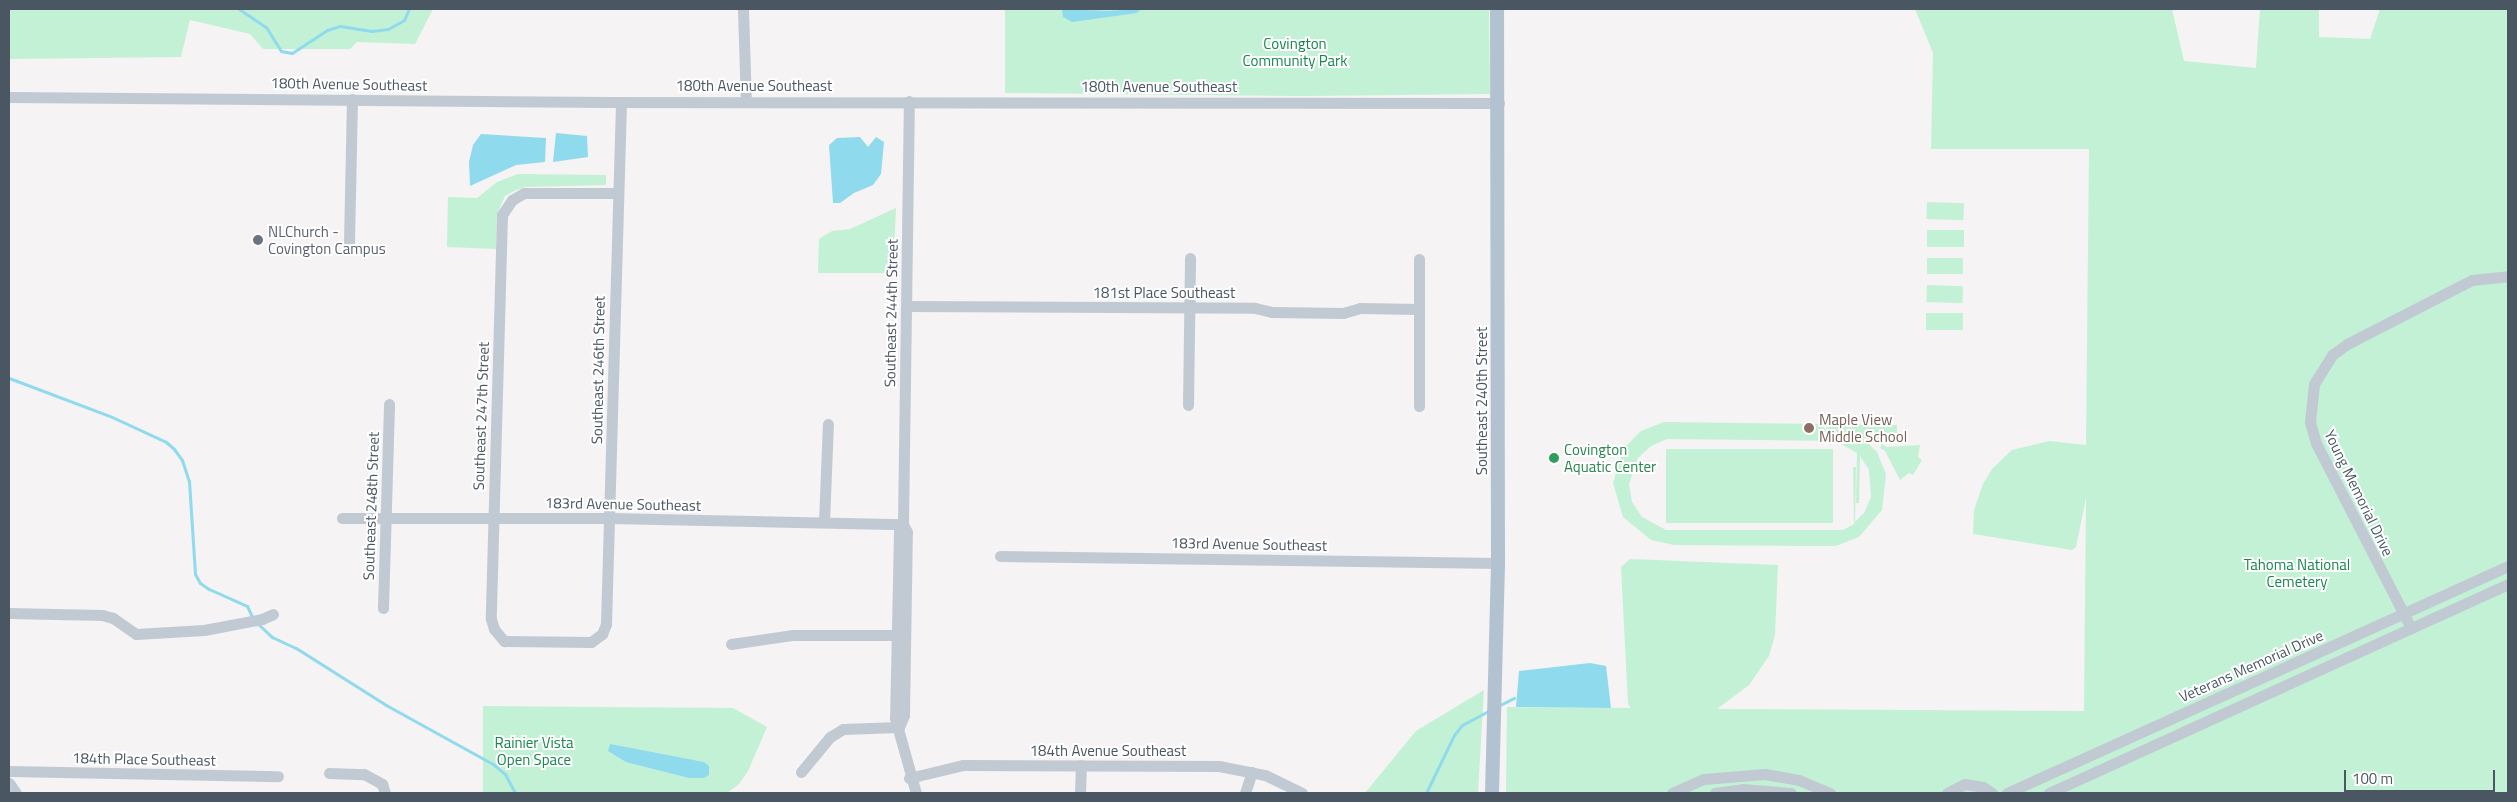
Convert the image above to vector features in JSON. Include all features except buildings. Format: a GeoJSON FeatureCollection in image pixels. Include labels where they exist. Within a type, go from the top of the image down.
{"type":"FeatureCollection","features":[{"type":"Feature","properties":{"kind":"main road","name":"Southeast 240th Street"},"geometry":{"type":"LineString","coordinates":[[1492,793],[1498,563],[1499,103],[1497,9]]}},
{"type":"Feature","properties":{"kind":"street"},"geometry":{"type":"LineString","coordinates":[[743,9],[746,102]]}},
{"type":"Feature","properties":{"kind":"street","name":"180th Avenue Southeast"},"geometry":{"type":"LineString","coordinates":[[9,97],[621,102],[1499,103]]}},
{"type":"Feature","properties":{"kind":"street"},"geometry":{"type":"LineString","coordinates":[[349,242],[352,99]]}},
{"type":"Feature","properties":{"kind":"street","name":"Southeast 244th Street"},"geometry":{"type":"LineString","coordinates":[[909,101],[903,524],[907,532],[901,635],[904,715],[899,727],[909,778],[916,793]]}},
{"type":"Feature","properties":{"kind":"street","name":"Southeast 246th Street"},"geometry":{"type":"LineString","coordinates":[[497,634],[504,641],[591,642],[598,637],[606,624],[621,102]]}},
{"type":"Feature","properties":{"kind":"street","name":"Southeast 247th Street"},"geometry":{"type":"LineString","coordinates":[[497,634],[491,619],[502,214],[512,200],[524,193],[617,193]]}},
{"type":"Feature","properties":{"kind":"street"},"geometry":{"type":"LineString","coordinates":[[1188,405],[1190,258]]}},
{"type":"Feature","properties":{"kind":"street"},"geometry":{"type":"LineString","coordinates":[[1419,258],[1419,406]]}},
{"type":"Feature","properties":{"kind":"street","name":"Young Memorial Drive"},"geometry":{"type":"LineString","coordinates":[[2411,628],[2316,443],[2310,422],[2314,384],[2332,355],[2347,344],[2472,280],[2508,276]]}},
{"type":"Feature","properties":{"kind":"street","name":"181st Place Southeast"},"geometry":{"type":"LineString","coordinates":[[907,306],[1190,309],[1343,313],[1360,308],[1419,309]]}},
{"type":"Feature","properties":{"kind":"street","name":"Southeast 248th Street"},"geometry":{"type":"LineString","coordinates":[[383,608],[389,404]]}},
{"type":"Feature","properties":{"kind":"street"},"geometry":{"type":"LineString","coordinates":[[824,522],[828,424]]}},
{"type":"Feature","properties":{"kind":"street","name":"183rd Avenue Southeast"},"geometry":{"type":"LineString","coordinates":[[342,518],[609,518],[903,524]]}},
{"type":"Feature","properties":{"kind":"street","name":"183rd Avenue Southeast"},"geometry":{"type":"LineString","coordinates":[[1000,556],[1498,563]]}},
{"type":"Feature","properties":{"kind":"street","name":"Veterans Memorial Drive"},"geometry":{"type":"LineString","coordinates":[[2007,793],[2508,566]]}},
{"type":"Feature","properties":{"kind":"street","name":"Veterans Memorial Drive"},"geometry":{"type":"LineString","coordinates":[[2049,793],[2508,584]]}},
{"type":"Feature","properties":{"kind":"street"},"geometry":{"type":"LineString","coordinates":[[9,613],[102,615],[113,618],[136,634],[204,630],[262,620],[273,614]]}},
{"type":"Feature","properties":{"kind":"street"},"geometry":{"type":"LineString","coordinates":[[731,644],[793,634],[901,635]]}},
{"type":"Feature","properties":{"kind":"street"},"geometry":{"type":"LineString","coordinates":[[801,772],[830,737],[843,729],[899,727]]}},
{"type":"Feature","properties":{"kind":"street"},"geometry":{"type":"LineString","coordinates":[[1080,793],[1081,765]]}},
{"type":"Feature","properties":{"kind":"street","name":"184th Avenue Southeast"},"geometry":{"type":"LineString","coordinates":[[909,778],[963,766],[1219,766],[1278,779],[1302,793]]}},
{"type":"Feature","properties":{"kind":"street","name":"184th Place Southeast"},"geometry":{"type":"LineString","coordinates":[[9,771],[278,776]]}},
{"type":"Feature","properties":{"kind":"street"},"geometry":{"type":"LineString","coordinates":[[1244,793],[1252,772]]}},
{"type":"Feature","properties":{"kind":"street"},"geometry":{"type":"LineString","coordinates":[[329,773],[364,774],[382,784],[385,793]]}},
{"type":"Feature","properties":{"kind":"street"},"geometry":{"type":"LineString","coordinates":[[1672,793],[1704,779],[1765,774],[1799,780],[1830,793]]}},
{"type":"Feature","properties":{"kind":"street"},"geometry":{"type":"LineString","coordinates":[[9,783],[16,793]]}},
{"type":"Feature","properties":{"kind":"street"},"geometry":{"type":"LineString","coordinates":[[1947,793],[1965,784],[1983,787],[1992,793]]}},
{"type":"Feature","properties":{"kind":"street"},"geometry":{"type":"LineString","coordinates":[[1715,793],[1743,789],[1791,793]]}},
{"type":"Feature","properties":{"kind":"green space"},"geometry":{"type":"Polygon","coordinates":[[[9,9],[433,9],[415,44],[357,42],[350,49],[263,49],[250,34],[190,20],[181,57],[9,59],[9,9]]]}},
{"type":"Feature","properties":{"kind":"green space","name":"Covington Community Park"},"geometry":{"type":"Polygon","coordinates":[[[1005,9],[1489,9],[1490,94],[1306,96],[1005,93],[1005,9]]]}},
{"type":"Feature","properties":{"kind":"green space","name":"Tahoma National Cemetery"},"geometry":{"type":"Polygon","coordinates":[[[1915,9],[2172,9],[2184,61],[2256,68],[2260,9],[2319,9],[2319,37],[2370,39],[2380,9],[2508,9],[2508,793],[1506,793],[1507,707],[1631,708],[1628,704],[1621,567],[1630,559],[1778,565],[1775,635],[1769,656],[1749,685],[1717,709],[2084,711],[2086,498],[2076,547],[2072,550],[1973,534],[1974,510],[1983,484],[1992,469],[2012,450],[2049,441],[2086,445],[2089,149],[1931,149],[1933,53],[1915,9]]]}},
{"type":"Feature","properties":{"kind":"green space"},"geometry":{"type":"Polygon","coordinates":[[[518,174],[606,175],[606,185],[525,187],[514,191],[505,196],[497,214],[496,249],[447,247],[448,197],[477,198],[497,182],[518,174]]]}},
{"type":"Feature","properties":{"kind":"green space"},"geometry":{"type":"Polygon","coordinates":[[[1927,202],[1964,203],[1963,220],[1926,219],[1927,202]]]}},
{"type":"Feature","properties":{"kind":"green space"},"geometry":{"type":"Polygon","coordinates":[[[896,208],[893,273],[818,273],[819,239],[832,231],[850,229],[896,208]]]}},
{"type":"Feature","properties":{"kind":"green space"},"geometry":{"type":"Polygon","coordinates":[[[1927,230],[1964,230],[1964,247],[1927,247],[1927,230]]]}},
{"type":"Feature","properties":{"kind":"green space"},"geometry":{"type":"Polygon","coordinates":[[[1927,258],[1963,258],[1963,274],[1927,274],[1927,258]]]}},
{"type":"Feature","properties":{"kind":"green space"},"geometry":{"type":"Polygon","coordinates":[[[1927,285],[1963,286],[1962,303],[1926,302],[1927,285]]]}},
{"type":"Feature","properties":{"kind":"green space"},"geometry":{"type":"Polygon","coordinates":[[[1926,313],[1963,313],[1963,330],[1926,330],[1926,313]]]}},
{"type":"Feature","properties":{"kind":"green space"},"geometry":{"type":"Polygon","coordinates":[[[1664,422],[1897,425],[1897,440],[1864,439],[1877,452],[1886,474],[1882,510],[1859,537],[1836,546],[1674,545],[1651,540],[1623,517],[1613,483],[1624,448],[1641,431],[1664,422]],[[1667,439],[1651,446],[1638,458],[1629,484],[1632,502],[1642,517],[1666,530],[1843,530],[1854,524],[1853,467],[1856,467],[1855,522],[1864,513],[1871,497],[1869,470],[1860,456],[1859,503],[1856,503],[1857,453],[1836,441],[1667,439]]]}},
{"type":"Feature","properties":{"kind":"green space"},"geometry":{"type":"Polygon","coordinates":[[[1882,444],[1887,447],[1920,445],[1918,457],[1922,460],[1913,475],[1909,473],[1900,480],[1885,451],[1880,448],[1882,444]]]}},
{"type":"Feature","properties":{"kind":"green space"},"geometry":{"type":"Polygon","coordinates":[[[1666,449],[1833,449],[1833,523],[1666,523],[1666,449]]]}},
{"type":"Feature","properties":{"kind":"green space"},"geometry":{"type":"Polygon","coordinates":[[[1484,690],[1478,793],[1365,793],[1416,731],[1484,690]]]}},
{"type":"Feature","properties":{"kind":"green space","name":"Rainier Vista Open Space"},"geometry":{"type":"Polygon","coordinates":[[[483,706],[733,708],[767,727],[748,771],[739,784],[727,793],[483,793],[483,706]]]}},
{"type":"Feature","properties":{"kind":"water"},"geometry":{"type":"Polygon","coordinates":[[[1062,9],[1107,11],[1141,9],[1137,13],[1072,22],[1063,17],[1062,9]]]}},
{"type":"Feature","properties":{"kind":"water"},"geometry":{"type":"Polygon","coordinates":[[[556,133],[587,136],[588,157],[553,162],[556,133]]]}},
{"type":"Feature","properties":{"kind":"water"},"geometry":{"type":"Polygon","coordinates":[[[481,134],[546,138],[545,162],[516,165],[470,186],[469,162],[473,145],[481,134]]]}},
{"type":"Feature","properties":{"kind":"water"},"geometry":{"type":"Polygon","coordinates":[[[860,137],[868,147],[876,137],[884,142],[881,174],[873,185],[854,193],[840,203],[833,203],[829,145],[837,138],[860,137]]]}},
{"type":"Feature","properties":{"kind":"water"},"geometry":{"type":"Polygon","coordinates":[[[1590,663],[1606,666],[1611,708],[1516,707],[1519,671],[1590,663]]]}},
{"type":"Feature","properties":{"kind":"water"},"geometry":{"type":"Polygon","coordinates":[[[610,744],[704,762],[709,766],[709,775],[704,778],[689,778],[626,762],[608,751],[610,744]]]}},
{"type":"Feature","properties":{"kind":"waterway"},"geometry":{"type":"LineString","coordinates":[[239,9],[266,27],[281,51],[292,53],[327,30],[340,26],[372,31],[388,29],[404,20],[409,9]]}},
{"type":"Feature","properties":{"kind":"waterway"},"geometry":{"type":"LineString","coordinates":[[9,378],[112,417],[166,442],[174,449],[182,460],[189,481],[195,574],[200,583],[209,589],[247,606],[253,619]]}},
{"type":"Feature","properties":{"kind":"waterway"},"geometry":{"type":"LineString","coordinates":[[257,623],[272,637],[296,648],[386,705],[493,764],[505,774],[515,793]]}},
{"type":"Feature","properties":{"kind":"waterway"},"geometry":{"type":"LineString","coordinates":[[1498,706],[1514,698]]}},
{"type":"Feature","properties":{"kind":"waterway"},"geometry":{"type":"LineString","coordinates":[[1426,793],[1454,735],[1462,725],[1490,710]]}},
{"type":"Feature","properties":{"kind":"place","name":"NLChurch - Covington Campus"},"geometry":{"type":"Point","coordinates":[258,240]}},
{"type":"Feature","properties":{"kind":"place","name":"Maple View Middle School"},"geometry":{"type":"Point","coordinates":[1809,428]}},
{"type":"Feature","properties":{"kind":"place","name":"Covington Aquatic Center"},"geometry":{"type":"Point","coordinates":[1554,458]}}]}
